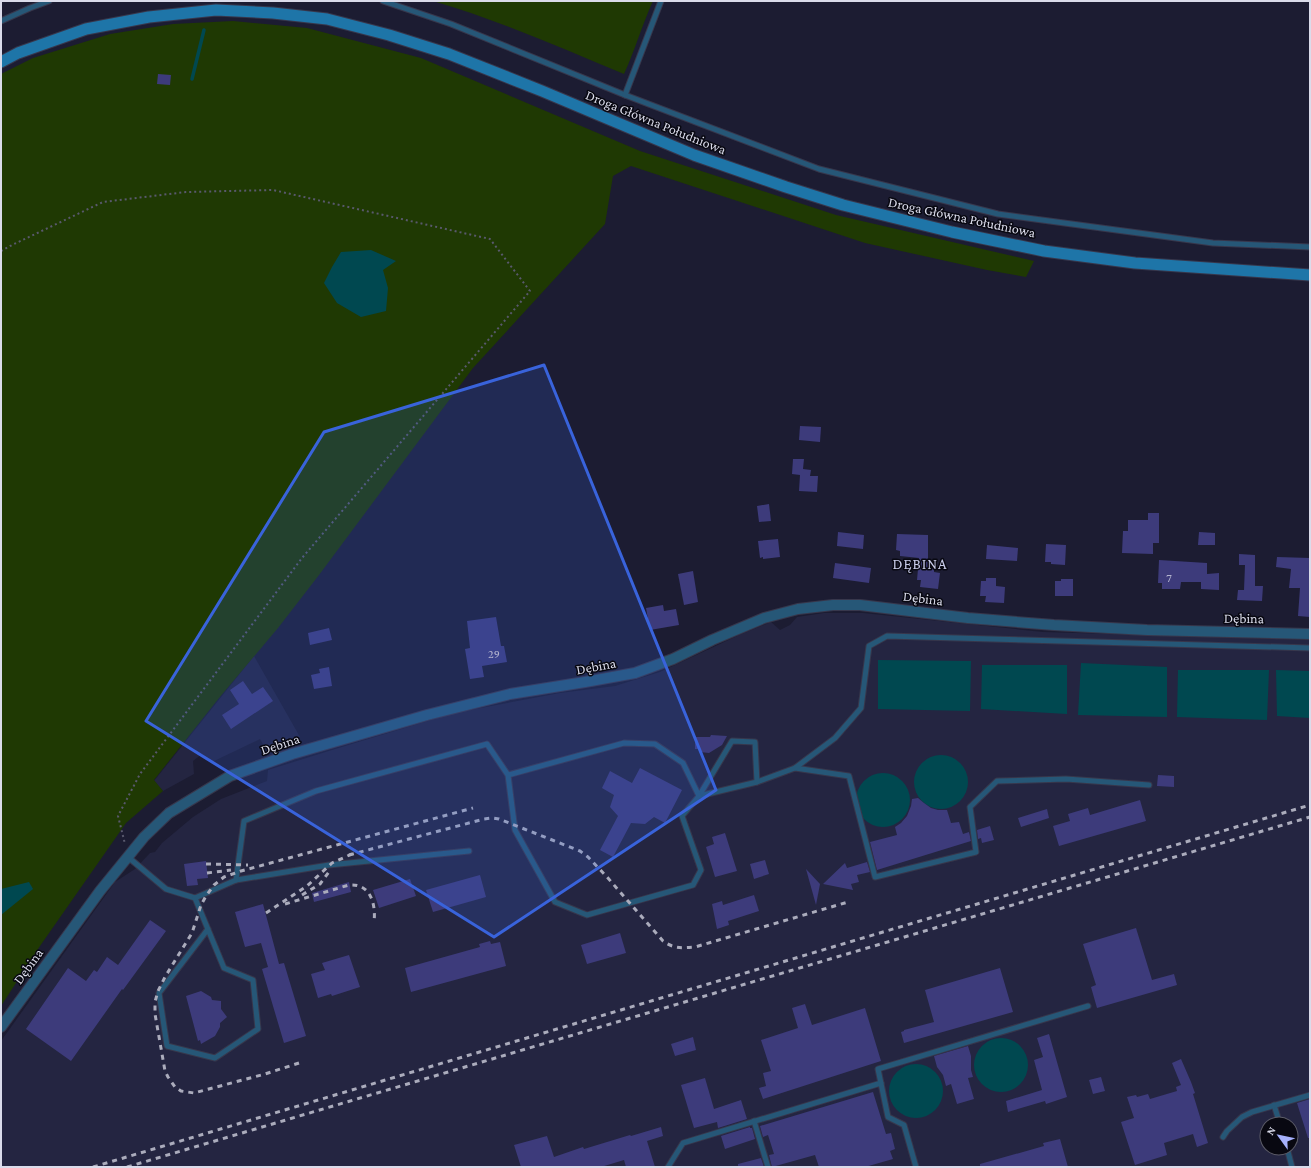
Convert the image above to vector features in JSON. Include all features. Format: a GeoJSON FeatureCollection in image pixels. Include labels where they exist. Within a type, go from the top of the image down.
{"type":"FeatureCollection","features":[{"type":"Feature","properties":{"kind":"main road","name":"Droga Główna Południowa"},"geometry":{"type":"LineString","coordinates":[[1,62],[18,53],[86,29],[149,16],[216,10],[273,13],[327,19],[389,35],[449,54],[542,91],[694,155],[786,187],[850,207],[952,232],[1044,251],[1135,263],[1310,275]]}},
{"type":"Feature","properties":{"kind":"street","name":"Dębina"},"geometry":{"type":"LineString","coordinates":[[1,1027],[100,891],[144,837],[169,813],[230,776],[292,754],[427,715],[510,694],[635,673],[673,659],[712,640],[764,618],[798,609],[833,605],[860,605],[968,618],[1054,625],[1147,630],[1310,634]]}},
{"type":"Feature","properties":{"kind":"lane"},"geometry":{"type":"LineString","coordinates":[[1,21],[49,1]]}},
{"type":"Feature","properties":{"kind":"lane"},"geometry":{"type":"LineString","coordinates":[[382,1],[451,24],[625,95],[819,169],[998,214],[1213,243],[1310,247]]}},
{"type":"Feature","properties":{"kind":"lane"},"geometry":{"type":"LineString","coordinates":[[625,95],[661,1]]}},
{"type":"Feature","properties":{"kind":"lane"},"geometry":{"type":"LineString","coordinates":[[700,796],[757,782],[795,768],[835,738],[861,708],[869,646],[886,636],[1310,648]]}},
{"type":"Feature","properties":{"kind":"lane"},"geometry":{"type":"LineString","coordinates":[[236,880],[244,821],[316,791],[487,744],[508,775],[515,830],[556,902],[587,915],[693,885],[701,870],[682,816],[700,796],[732,741],[755,742],[757,782]]}},
{"type":"Feature","properties":{"kind":"lane"},"geometry":{"type":"LineString","coordinates":[[508,775],[624,743],[655,744],[683,763],[700,796]]}},
{"type":"Feature","properties":{"kind":"lane"},"geometry":{"type":"LineString","coordinates":[[795,768],[849,776],[875,877],[976,852],[970,807],[997,781],[1066,779],[1149,785]]}},
{"type":"Feature","properties":{"kind":"lane"},"geometry":{"type":"LineString","coordinates":[[128,857],[166,889],[195,898],[236,880],[329,866],[469,851]]}},
{"type":"Feature","properties":{"kind":"lane"},"geometry":{"type":"LineString","coordinates":[[195,898],[208,929],[224,968],[253,980],[258,1029],[215,1058],[167,1046],[159,993],[208,929]]}},
{"type":"Feature","properties":{"kind":"lane"},"geometry":{"type":"LineString","coordinates":[[916,1167],[904,1125],[888,1117],[878,1069],[1088,1006]]}},
{"type":"Feature","properties":{"kind":"lane"},"geometry":{"type":"LineString","coordinates":[[668,1167],[683,1143],[881,1083]]}},
{"type":"Feature","properties":{"kind":"lane"},"geometry":{"type":"LineString","coordinates":[[1223,1137],[1227,1131],[1242,1117],[1252,1112],[1310,1095]]}},
{"type":"Feature","properties":{"kind":"lane"},"geometry":{"type":"LineString","coordinates":[[1274,1105],[1277,1116]]}},
{"type":"Feature","properties":{"kind":"lane"},"geometry":{"type":"LineString","coordinates":[[754,1121],[768,1167]]}},
{"type":"Feature","properties":{"kind":"lane"},"geometry":{"type":"LineString","coordinates":[[1289,1156],[1292,1167]]}},
{"type":"Feature","properties":{"kind":"path"},"geometry":{"type":"LineString","coordinates":[[1,251],[103,202],[186,192],[273,190],[490,239],[530,291],[302,558],[140,774],[118,816],[128,857]]}},
{"type":"Feature","properties":{"kind":"highlighted area"},"geometry":{"type":"Polygon","coordinates":[[[544,365],[716,790],[494,937],[146,721],[324,432],[544,365]]]}},
{"type":"Feature","properties":{"kind":"shaded area"},"geometry":{"type":"Polygon","coordinates":[[[371,250],[396,261],[383,270],[388,288],[386,311],[361,317],[337,303],[324,283],[341,252],[371,250]]]}},
{"type":"Feature","properties":{"kind":"shaded area"},"geometry":{"type":"Polygon","coordinates":[[[824,613],[863,613],[1043,632],[1310,640],[1310,1167],[1,1167],[1,1041],[115,882],[135,869],[150,853],[155,852],[162,843],[193,817],[221,799],[267,781],[268,770],[454,713],[560,693],[615,686],[660,672],[739,635],[771,622],[780,630],[790,625],[797,617],[824,613]]]}},
{"type":"Feature","properties":{"kind":"shaded area"},"geometry":{"type":"Polygon","coordinates":[[[254,656],[300,737],[265,748],[260,739],[212,762],[202,754],[193,761],[194,774],[163,791],[154,781],[254,656]]]}},
{"type":"Feature","properties":{"kind":"shaded area"},"geometry":{"type":"Polygon","coordinates":[[[878,660],[971,661],[970,711],[878,709],[878,660]]]}},
{"type":"Feature","properties":{"kind":"shaded area"},"geometry":{"type":"Polygon","coordinates":[[[1081,663],[1167,667],[1167,717],[1078,715],[1081,663]]]}},
{"type":"Feature","properties":{"kind":"shaded area"},"geometry":{"type":"Polygon","coordinates":[[[982,665],[1067,665],[1067,714],[981,709],[982,665]]]}},
{"type":"Feature","properties":{"kind":"shaded area"},"geometry":{"type":"Polygon","coordinates":[[[1178,670],[1269,670],[1267,720],[1177,717],[1178,670]]]}},
{"type":"Feature","properties":{"kind":"shaded area"},"geometry":{"type":"Polygon","coordinates":[[[1276,670],[1310,671],[1310,718],[1277,716],[1276,670]]]}},
{"type":"Feature","properties":{"kind":"shaded area"},"geometry":{"type":"Polygon","coordinates":[[[936,755],[946,755],[956,759],[964,767],[968,777],[968,787],[964,797],[956,805],[946,809],[936,809],[926,805],[918,797],[914,787],[914,777],[918,767],[926,759],[936,755]]]}},
{"type":"Feature","properties":{"kind":"shaded area"},"geometry":{"type":"Polygon","coordinates":[[[878,773],[888,773],[898,777],[906,785],[910,795],[910,805],[906,815],[898,823],[888,827],[878,827],[868,823],[860,815],[856,805],[856,795],[860,785],[868,777],[878,773]]]}},
{"type":"Feature","properties":{"kind":"shaded area"},"geometry":{"type":"Polygon","coordinates":[[[29,882],[33,889],[1,915],[1,889],[29,882]]]}},
{"type":"Feature","properties":{"kind":"shaded area"},"geometry":{"type":"Polygon","coordinates":[[[996,1038],[1006,1038],[1016,1042],[1024,1050],[1028,1060],[1028,1070],[1024,1080],[1016,1088],[1006,1092],[996,1092],[986,1088],[978,1080],[974,1070],[974,1060],[978,1050],[986,1042],[996,1038]]]}},
{"type":"Feature","properties":{"kind":"shaded area"},"geometry":{"type":"Polygon","coordinates":[[[911,1064],[921,1064],[931,1068],[939,1076],[943,1086],[943,1096],[939,1106],[931,1114],[921,1118],[911,1118],[901,1114],[893,1106],[889,1096],[889,1086],[893,1076],[901,1068],[911,1064]]]}},
{"type":"Feature","properties":{"kind":"green space"},"geometry":{"type":"Polygon","coordinates":[[[433,1],[653,1],[624,74],[553,44],[433,1]]]}},
{"type":"Feature","properties":{"kind":"green space"},"geometry":{"type":"Polygon","coordinates":[[[233,21],[307,28],[421,58],[640,151],[836,215],[1034,261],[1026,277],[987,270],[865,243],[631,166],[613,176],[605,224],[473,368],[278,628],[219,698],[154,780],[163,791],[126,823],[40,946],[1,1006],[1,74],[33,58],[110,34],[173,24],[233,21]]]}},
{"type":"Feature","properties":{"kind":"building"},"geometry":{"type":"Polygon","coordinates":[[[158,74],[171,75],[170,85],[157,84],[158,74]]]}},
{"type":"Feature","properties":{"kind":"building"},"geometry":{"type":"Polygon","coordinates":[[[800,426],[821,427],[820,442],[799,440],[800,426]]]}},
{"type":"Feature","properties":{"kind":"building"},"geometry":{"type":"Polygon","coordinates":[[[793,459],[804,459],[803,469],[811,470],[810,476],[818,476],[817,492],[799,491],[800,475],[792,474],[793,459]]]}},
{"type":"Feature","properties":{"kind":"building"},"geometry":{"type":"Polygon","coordinates":[[[769,504],[771,521],[759,522],[757,506],[769,504]]]}},
{"type":"Feature","properties":{"kind":"building"},"geometry":{"type":"Polygon","coordinates":[[[1148,513],[1159,513],[1159,543],[1153,543],[1153,554],[1122,553],[1123,531],[1128,531],[1128,520],[1148,520],[1148,513]]]}},
{"type":"Feature","properties":{"kind":"building"},"geometry":{"type":"Polygon","coordinates":[[[838,532],[864,535],[863,549],[837,546],[838,532]]]}},
{"type":"Feature","properties":{"kind":"building"},"geometry":{"type":"Polygon","coordinates":[[[1199,532],[1215,533],[1215,545],[1198,545],[1199,532]]]}},
{"type":"Feature","properties":{"kind":"building"},"geometry":{"type":"Polygon","coordinates":[[[897,534],[928,535],[928,561],[934,562],[934,572],[940,573],[938,589],[920,587],[921,580],[917,580],[919,558],[900,556],[900,551],[896,550],[897,534]]]}},
{"type":"Feature","properties":{"kind":"building"},"geometry":{"type":"Polygon","coordinates":[[[778,539],[780,557],[760,558],[758,541],[778,539]]]}},
{"type":"Feature","properties":{"kind":"building"},"geometry":{"type":"Polygon","coordinates":[[[1046,544],[1066,545],[1065,565],[1045,562],[1046,544]]]}},
{"type":"Feature","properties":{"kind":"building"},"geometry":{"type":"Polygon","coordinates":[[[987,545],[1018,548],[1017,561],[986,559],[987,545]]]}},
{"type":"Feature","properties":{"kind":"building"},"geometry":{"type":"Polygon","coordinates":[[[1239,554],[1255,555],[1255,586],[1263,586],[1262,601],[1237,600],[1238,590],[1244,590],[1245,565],[1239,565],[1239,554]]]}},
{"type":"Feature","properties":{"kind":"building"},"geometry":{"type":"Polygon","coordinates":[[[1277,557],[1310,558],[1310,617],[1298,616],[1300,588],[1289,588],[1291,569],[1276,567],[1277,557]]]}},
{"type":"Feature","properties":{"kind":"building"},"geometry":{"type":"Polygon","coordinates":[[[1159,560],[1207,563],[1207,574],[1219,573],[1219,590],[1201,589],[1201,582],[1181,582],[1180,589],[1162,589],[1162,583],[1158,583],[1159,560]]]}},
{"type":"Feature","properties":{"kind":"building"},"geometry":{"type":"Polygon","coordinates":[[[835,563],[871,568],[869,583],[833,578],[835,563]]]}},
{"type":"Feature","properties":{"kind":"building"},"geometry":{"type":"Polygon","coordinates":[[[693,571],[698,602],[684,605],[678,574],[693,571]]]}},
{"type":"Feature","properties":{"kind":"building"},"geometry":{"type":"Polygon","coordinates":[[[986,578],[996,578],[996,586],[1005,587],[1004,603],[985,602],[986,596],[980,596],[981,581],[986,581],[986,578]]]}},
{"type":"Feature","properties":{"kind":"building"},"geometry":{"type":"Polygon","coordinates":[[[1061,579],[1073,579],[1073,596],[1055,596],[1055,581],[1061,581],[1061,579]]]}},
{"type":"Feature","properties":{"kind":"building"},"geometry":{"type":"Polygon","coordinates":[[[663,605],[664,611],[676,609],[679,625],[650,630],[646,608],[663,605]]]}},
{"type":"Feature","properties":{"kind":"building"},"geometry":{"type":"Polygon","coordinates":[[[496,617],[501,646],[504,646],[507,662],[482,666],[484,677],[470,679],[465,649],[470,648],[467,621],[496,617]]]}},
{"type":"Feature","properties":{"kind":"building"},"geometry":{"type":"Polygon","coordinates":[[[329,628],[332,640],[310,645],[308,633],[329,628]]]}},
{"type":"Feature","properties":{"kind":"building"},"geometry":{"type":"Polygon","coordinates":[[[329,667],[332,686],[314,689],[311,675],[320,673],[319,669],[329,667]]]}},
{"type":"Feature","properties":{"kind":"building"},"geometry":{"type":"Polygon","coordinates":[[[243,681],[252,694],[263,687],[273,701],[231,729],[222,715],[239,704],[230,690],[243,681]]]}},
{"type":"Feature","properties":{"kind":"building"},"geometry":{"type":"Polygon","coordinates":[[[711,735],[727,736],[722,745],[709,753],[700,752],[700,749],[695,749],[695,737],[710,737],[711,735]]]}},
{"type":"Feature","properties":{"kind":"building"},"geometry":{"type":"Polygon","coordinates":[[[640,768],[682,790],[665,823],[654,817],[645,824],[631,823],[613,857],[600,850],[618,816],[610,807],[614,795],[602,788],[610,771],[632,783],[640,768]]]}},
{"type":"Feature","properties":{"kind":"building"},"geometry":{"type":"Polygon","coordinates":[[[1158,775],[1174,776],[1174,787],[1157,786],[1158,775]]]}},
{"type":"Feature","properties":{"kind":"building"},"geometry":{"type":"Polygon","coordinates":[[[918,798],[931,808],[947,810],[951,823],[959,822],[963,834],[969,832],[971,841],[877,870],[870,842],[897,835],[895,827],[907,816],[912,799],[918,798]]]}},
{"type":"Feature","properties":{"kind":"building"},"geometry":{"type":"Polygon","coordinates":[[[1140,800],[1146,821],[1059,846],[1053,826],[1070,821],[1068,814],[1088,808],[1090,815],[1140,800]]]}},
{"type":"Feature","properties":{"kind":"building"},"geometry":{"type":"Polygon","coordinates":[[[1047,809],[1049,818],[1021,827],[1018,818],[1047,809]]]}},
{"type":"Feature","properties":{"kind":"building"},"geometry":{"type":"Polygon","coordinates":[[[990,826],[994,840],[982,843],[981,838],[978,839],[977,830],[990,826]]]}},
{"type":"Feature","properties":{"kind":"building"},"geometry":{"type":"Polygon","coordinates":[[[725,833],[737,871],[715,877],[706,847],[714,844],[712,837],[725,833]]]}},
{"type":"Feature","properties":{"kind":"building"},"geometry":{"type":"Polygon","coordinates":[[[765,860],[769,874],[754,879],[750,864],[765,860]]]}},
{"type":"Feature","properties":{"kind":"building"},"geometry":{"type":"Polygon","coordinates":[[[206,861],[208,878],[197,879],[198,885],[187,886],[184,864],[206,861]]]}},
{"type":"Feature","properties":{"kind":"building"},"geometry":{"type":"Polygon","coordinates":[[[867,862],[870,872],[857,875],[859,882],[851,884],[853,890],[823,884],[845,863],[847,868],[867,862]]]}},
{"type":"Feature","properties":{"kind":"building"},"geometry":{"type":"Polygon","coordinates":[[[806,869],[820,884],[816,905],[806,869]]]}},
{"type":"Feature","properties":{"kind":"building"},"geometry":{"type":"Polygon","coordinates":[[[480,875],[486,897],[433,912],[426,890],[480,875]]]}},
{"type":"Feature","properties":{"kind":"building"},"geometry":{"type":"Polygon","coordinates":[[[410,879],[416,896],[379,908],[373,890],[410,879]]]}},
{"type":"Feature","properties":{"kind":"building"},"geometry":{"type":"Polygon","coordinates":[[[349,882],[351,892],[314,902],[312,893],[349,882]]]}},
{"type":"Feature","properties":{"kind":"building"},"geometry":{"type":"Polygon","coordinates":[[[754,895],[759,911],[728,921],[729,925],[717,929],[712,904],[722,901],[723,905],[754,895]]]}},
{"type":"Feature","properties":{"kind":"building"},"geometry":{"type":"Polygon","coordinates":[[[263,904],[279,964],[284,963],[306,1036],[284,1043],[262,969],[268,967],[261,943],[245,947],[235,912],[263,904]]]}},
{"type":"Feature","properties":{"kind":"building"},"geometry":{"type":"Polygon","coordinates":[[[150,920],[166,931],[123,990],[122,989],[71,1061],[26,1029],[68,968],[86,981],[94,970],[97,972],[107,957],[118,965],[150,920]]]}},
{"type":"Feature","properties":{"kind":"building"},"geometry":{"type":"Polygon","coordinates":[[[1136,928],[1152,980],[1174,974],[1177,985],[1097,1008],[1091,987],[1096,985],[1083,944],[1136,928]]]}},
{"type":"Feature","properties":{"kind":"building"},"geometry":{"type":"Polygon","coordinates":[[[620,933],[626,953],[587,964],[581,945],[620,933]]]}},
{"type":"Feature","properties":{"kind":"building"},"geometry":{"type":"Polygon","coordinates":[[[490,941],[491,944],[500,942],[506,966],[411,992],[405,968],[480,947],[479,944],[490,941]]]}},
{"type":"Feature","properties":{"kind":"building"},"geometry":{"type":"Polygon","coordinates":[[[349,955],[360,987],[332,996],[331,994],[318,998],[311,974],[325,970],[322,963],[349,955]]]}},
{"type":"Feature","properties":{"kind":"building"},"geometry":{"type":"Polygon","coordinates":[[[1000,968],[1013,1012],[904,1043],[901,1032],[934,1022],[925,990],[1000,968]]]}},
{"type":"Feature","properties":{"kind":"building"},"geometry":{"type":"Polygon","coordinates":[[[201,991],[211,997],[212,1000],[221,1001],[221,1009],[227,1017],[220,1023],[220,1027],[215,1036],[201,1044],[200,1040],[198,1041],[186,996],[201,991]]]}},
{"type":"Feature","properties":{"kind":"building"},"geometry":{"type":"Polygon","coordinates":[[[805,1004],[812,1025],[865,1008],[881,1061],[763,1099],[759,1088],[766,1086],[763,1073],[771,1071],[761,1040],[798,1028],[792,1008],[805,1004]]]}},
{"type":"Feature","properties":{"kind":"building"},"geometry":{"type":"Polygon","coordinates":[[[1049,1034],[1067,1097],[1046,1104],[1045,1101],[1008,1112],[1006,1101],[1042,1090],[1034,1060],[1043,1057],[1037,1038],[1049,1034]]]}},
{"type":"Feature","properties":{"kind":"building"},"geometry":{"type":"Polygon","coordinates":[[[693,1037],[696,1050],[675,1056],[671,1044],[693,1037]]]}},
{"type":"Feature","properties":{"kind":"building"},"geometry":{"type":"Polygon","coordinates":[[[968,1046],[971,1056],[971,1070],[973,1077],[968,1078],[974,1099],[957,1104],[951,1084],[946,1086],[943,1075],[937,1067],[934,1056],[968,1046]]]}},
{"type":"Feature","properties":{"kind":"building"},"geometry":{"type":"Polygon","coordinates":[[[1181,1059],[1195,1093],[1193,1094],[1208,1143],[1197,1147],[1193,1134],[1164,1143],[1167,1155],[1135,1165],[1121,1122],[1134,1118],[1127,1097],[1136,1095],[1137,1097],[1148,1094],[1150,1099],[1177,1091],[1176,1087],[1181,1085],[1172,1063],[1181,1059]]]}},
{"type":"Feature","properties":{"kind":"building"},"geometry":{"type":"Polygon","coordinates":[[[1101,1077],[1105,1091],[1093,1094],[1089,1080],[1101,1077]]]}},
{"type":"Feature","properties":{"kind":"building"},"geometry":{"type":"Polygon","coordinates":[[[705,1078],[714,1109],[741,1100],[747,1119],[718,1128],[717,1122],[694,1128],[681,1085],[705,1078]]]}},
{"type":"Feature","properties":{"kind":"building"},"geometry":{"type":"Polygon","coordinates":[[[873,1092],[886,1134],[891,1133],[895,1149],[890,1151],[893,1159],[865,1167],[819,1167],[815,1155],[772,1167],[769,1155],[774,1154],[768,1135],[763,1137],[760,1126],[873,1092]]]}},
{"type":"Feature","properties":{"kind":"building"},"geometry":{"type":"Polygon","coordinates":[[[1310,1099],[1310,1138],[1308,1138],[1297,1103],[1310,1099]]]}},
{"type":"Feature","properties":{"kind":"building"},"geometry":{"type":"Polygon","coordinates":[[[661,1127],[663,1136],[647,1141],[655,1167],[626,1167],[624,1160],[601,1167],[521,1167],[514,1145],[547,1136],[554,1157],[583,1147],[584,1149],[661,1127]]]}},
{"type":"Feature","properties":{"kind":"building"},"geometry":{"type":"Polygon","coordinates":[[[750,1127],[752,1128],[755,1139],[725,1149],[721,1136],[750,1127]]]}},
{"type":"Feature","properties":{"kind":"building"},"geometry":{"type":"Polygon","coordinates":[[[1060,1139],[1068,1167],[980,1167],[980,1164],[1044,1146],[1043,1143],[1060,1139]]]}},
{"type":"Feature","properties":{"kind":"building"},"geometry":{"type":"Polygon","coordinates":[[[761,1158],[764,1167],[738,1167],[738,1164],[761,1158]]]}},
{"type":"Feature","properties":{"kind":"waterway"},"geometry":{"type":"LineString","coordinates":[[192,79],[204,30]]}},
{"type":"Feature","properties":{"kind":"railway"},"geometry":{"type":"LineString","coordinates":[[93,1167],[1310,805]]}},
{"type":"Feature","properties":{"kind":"railway"},"geometry":{"type":"LineString","coordinates":[[299,1063],[265,1074],[194,1093],[181,1091],[175,1087],[168,1077],[165,1071],[155,1014],[155,1002],[158,991],[165,977],[192,933],[201,905],[206,896],[214,885],[224,877],[241,871],[473,808]]}},
{"type":"Feature","properties":{"kind":"railway"},"geometry":{"type":"LineString","coordinates":[[127,1167],[1310,817]]}},
{"type":"Feature","properties":{"kind":"railway"},"geometry":{"type":"LineString","coordinates":[[349,855],[484,819],[499,819],[580,851],[588,857],[607,877],[663,941],[671,945],[686,948],[695,947],[848,902]]}},
{"type":"Feature","properties":{"kind":"railway"},"geometry":{"type":"LineString","coordinates":[[266,913],[307,886],[332,863],[354,853]]}},
{"type":"Feature","properties":{"kind":"railway"},"geometry":{"type":"LineString","coordinates":[[206,864],[248,865]]}},
{"type":"Feature","properties":{"kind":"railway"},"geometry":{"type":"LineString","coordinates":[[302,895],[320,884],[331,869]]}},
{"type":"Feature","properties":{"kind":"railway"},"geometry":{"type":"LineString","coordinates":[[207,873],[231,870]]}},
{"type":"Feature","properties":{"kind":"railway"},"geometry":{"type":"LineString","coordinates":[[285,904],[349,885],[356,885],[367,891],[373,902],[374,922]]}},
{"type":"Feature","properties":{"kind":"district","name":"DĘBINA"},"geometry":{"type":"Point","coordinates":[920,564]}}]}
